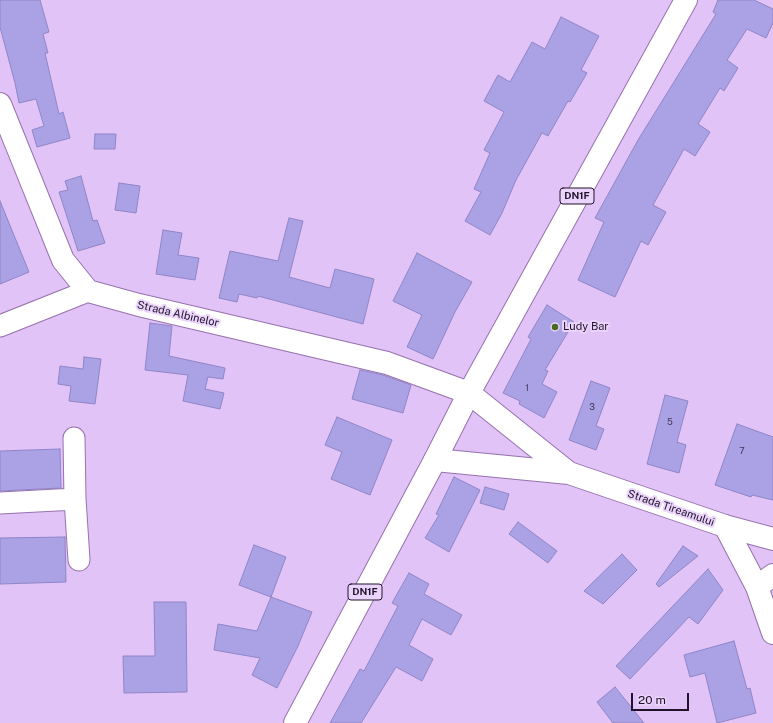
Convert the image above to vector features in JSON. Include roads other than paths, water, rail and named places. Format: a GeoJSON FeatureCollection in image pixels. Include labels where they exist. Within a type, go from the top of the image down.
{"type":"FeatureCollection","features":[{"type":"Feature","properties":{"kind":"main road","name":"DN1F"},"geometry":{"type":"LineString","coordinates":[[295,723],[435,460],[469,392],[686,0]]}},
{"type":"Feature","properties":{"kind":"main road"},"geometry":{"type":"LineString","coordinates":[[0,104],[63,260],[88,291]]}},
{"type":"Feature","properties":{"kind":"main road","name":"Strada Albinelor"},"geometry":{"type":"LineString","coordinates":[[88,291],[140,305],[387,363],[469,392]]}},
{"type":"Feature","properties":{"kind":"main road","name":"Strada Tireamului"},"geometry":{"type":"LineString","coordinates":[[469,392],[569,473]]}},
{"type":"Feature","properties":{"kind":"main road","name":"Strada Tireamului"},"geometry":{"type":"LineString","coordinates":[[435,460],[569,473],[725,526],[773,539]]}},
{"type":"Feature","properties":{"kind":"main road"},"geometry":{"type":"LineString","coordinates":[[725,526],[765,581],[773,633]]}},
{"type":"Feature","properties":{"kind":"street"},"geometry":{"type":"LineString","coordinates":[[0,326],[88,291]]}},
{"type":"Feature","properties":{"kind":"street"},"geometry":{"type":"LineString","coordinates":[[74,438],[75,500],[79,560]]}},
{"type":"Feature","properties":{"kind":"street"},"geometry":{"type":"LineString","coordinates":[[0,503],[75,500]]}},
{"type":"Feature","properties":{"kind":"place","name":"Ludy Bar"},"geometry":{"type":"Point","coordinates":[555,327]}}]}
